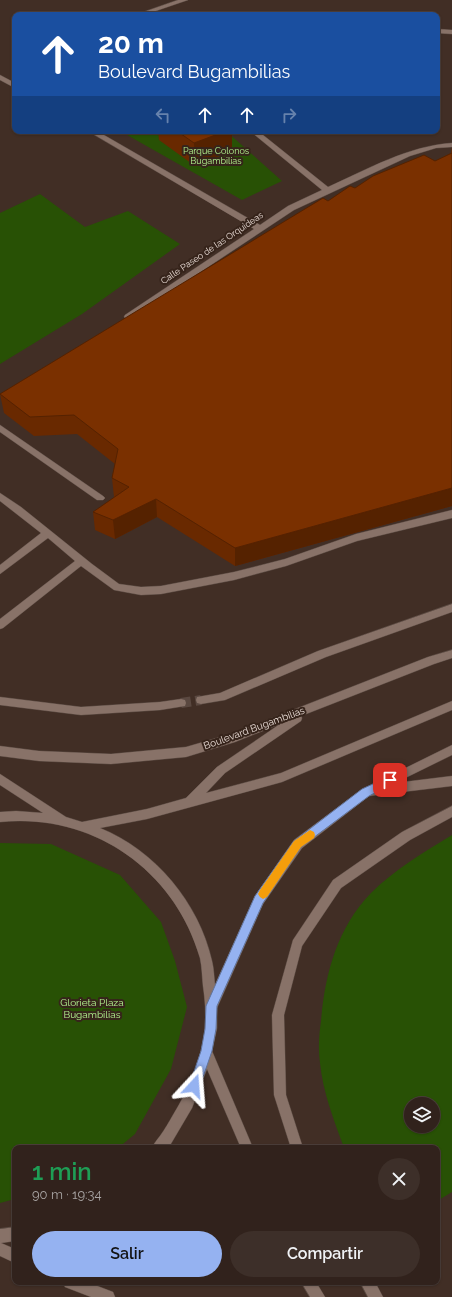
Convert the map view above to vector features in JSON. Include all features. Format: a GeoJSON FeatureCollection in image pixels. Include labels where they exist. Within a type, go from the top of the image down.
{"type":"FeatureCollection","features":[{"type":"Feature","properties":{"kind":"street"},"geometry":{"type":"LineString","coordinates":[[158,0],[166,5]]}},
{"type":"Feature","properties":{"kind":"street"},"geometry":{"type":"LineString","coordinates":[[146,12],[185,0]]}},
{"type":"Feature","properties":{"kind":"street"},"geometry":{"type":"LineString","coordinates":[[440,31],[452,32]]}},
{"type":"Feature","properties":{"kind":"street"},"geometry":{"type":"LineString","coordinates":[[0,77],[12,84]]}},
{"type":"Feature","properties":{"kind":"street"},"geometry":{"type":"LineString","coordinates":[[8,82],[12,80]]}},
{"type":"Feature","properties":{"kind":"street"},"geometry":{"type":"LineString","coordinates":[[97,134],[260,229]]}},
{"type":"Feature","properties":{"kind":"street"},"geometry":{"type":"LineString","coordinates":[[258,134],[327,190]]}},
{"type":"Feature","properties":{"kind":"street","name":"Calle Paseo de las Orquideas"},"geometry":{"type":"LineString","coordinates":[[120,322],[291,208],[407,154],[436,146],[452,145]]}},
{"type":"Feature","properties":{"kind":"street"},"geometry":{"type":"LineString","coordinates":[[0,428],[100,498]]}},
{"type":"Feature","properties":{"kind":"street"},"geometry":{"type":"LineString","coordinates":[[2,501],[48,533],[117,587],[141,591],[189,586],[249,572],[286,562],[356,538],[452,514]]}},
{"type":"Feature","properties":{"kind":"street"},"geometry":{"type":"LineString","coordinates":[[0,570],[48,533]]}},
{"type":"Feature","properties":{"kind":"street"},"geometry":{"type":"LineString","coordinates":[[0,625],[82,561]]}},
{"type":"Feature","properties":{"kind":"street"},"geometry":{"type":"LineString","coordinates":[[201,700],[221,697],[322,654],[452,608]]}},
{"type":"Feature","properties":{"kind":"street","name":"Boulevard Bugambilias"},"geometry":{"type":"LineString","coordinates":[[0,751],[39,756],[111,759],[186,752],[235,737],[425,663],[452,654]]}},
{"type":"Feature","properties":{"kind":"street"},"geometry":{"type":"LineString","coordinates":[[0,700],[81,711],[160,706],[181,703]]}},
{"type":"Feature","properties":{"kind":"street"},"geometry":{"type":"LineString","coordinates":[[83,826],[147,814],[282,777],[452,705]]}},
{"type":"Feature","properties":{"kind":"street"},"geometry":{"type":"LineString","coordinates":[[187,804],[221,770],[308,709]]}},
{"type":"Feature","properties":{"kind":"street"},"geometry":{"type":"LineString","coordinates":[[212,1006],[259,900],[298,844],[366,792],[452,750]]}},
{"type":"Feature","properties":{"kind":"street"},"geometry":{"type":"LineString","coordinates":[[0,779],[63,820]]}},
{"type":"Feature","properties":{"kind":"street"},"geometry":{"type":"LineString","coordinates":[[366,792],[452,781]]}},
{"type":"Feature","properties":{"kind":"street"},"geometry":{"type":"LineString","coordinates":[[296,1145],[280,1095],[278,1015],[297,944],[337,884],[406,836],[452,811]]}},
{"type":"Feature","properties":{"kind":"street"},"geometry":{"type":"LineString","coordinates":[[0,817],[14,815],[63,820],[83,826],[125,845],[161,874],[188,912],[206,957],[212,1006],[211,1029],[206,1051],[190,1098],[161,1145]]}},
{"type":"Feature","properties":{"kind":"street"},"geometry":{"type":"LineString","coordinates":[[206,1051],[246,1145]]}},
{"type":"Feature","properties":{"kind":"street"},"geometry":{"type":"LineString","coordinates":[[0,1236],[12,1234]]}},
{"type":"Feature","properties":{"kind":"street"},"geometry":{"type":"LineString","coordinates":[[0,1249],[12,1255]]}},
{"type":"Feature","properties":{"kind":"street"},"geometry":{"type":"LineString","coordinates":[[78,1285],[108,1297]]}},
{"type":"Feature","properties":{"kind":"street"},"geometry":{"type":"LineString","coordinates":[[310,1285],[318,1297]]}},
{"type":"Feature","properties":{"kind":"street"},"geometry":{"type":"LineString","coordinates":[[369,1285],[376,1297]]}},
{"type":"Feature","properties":{"kind":"green space","name":"Parque Colonos Bugambilias"},"geometry":{"type":"Polygon","coordinates":[[[125,134],[229,134],[282,181],[242,200],[125,134]]]}},
{"type":"Feature","properties":{"kind":"green space"},"geometry":{"type":"Polygon","coordinates":[[[40,194],[85,227],[128,211],[180,244],[82,314],[0,364],[0,213],[40,194]]]}},
{"type":"Feature","properties":{"kind":"green space"},"geometry":{"type":"Polygon","coordinates":[[[452,835],[452,1192],[440,1199],[440,1145],[343,1145],[329,1106],[321,1074],[319,1047],[323,1003],[335,952],[349,921],[359,907],[371,893],[389,877],[452,835]]]}},
{"type":"Feature","properties":{"kind":"green space","name":"Glorieta Plaza Bugambilias"},"geometry":{"type":"Polygon","coordinates":[[[0,843],[51,844],[120,875],[161,922],[175,961],[187,1007],[171,1069],[135,1134],[122,1145],[12,1145],[12,1200],[0,1203],[0,843]]]}},
{"type":"Feature","properties":{"kind":"building"},"geometry":{"type":"Polygon","coordinates":[[[181,134],[218,134],[194,143],[181,134]]]}},
{"type":"Feature","properties":{"kind":"building"},"geometry":{"type":"Polygon","coordinates":[[[452,153],[452,488],[235,548],[156,499],[113,520],[93,512],[129,487],[112,478],[118,449],[74,415],[30,417],[0,394],[323,198],[328,201],[350,186],[355,188],[373,176],[424,155],[435,161],[452,153]]]}},
{"type":"Feature","properties":{"kind":"tunnel"},"geometry":{"type":"LineString","coordinates":[[181,703],[201,700]]}},
{"type":"Feature","properties":{"kind":"slow traffic"},"geometry":{"type":"LineString","coordinates":[[263,894],[298,844],[310,835]]}},
{"type":"Feature","properties":{"kind":"route"},"geometry":{"type":"LineString","coordinates":[[194,1086],[206,1051],[211,1029],[212,1006],[259,900],[298,844],[366,792],[390,780]]}}]}
